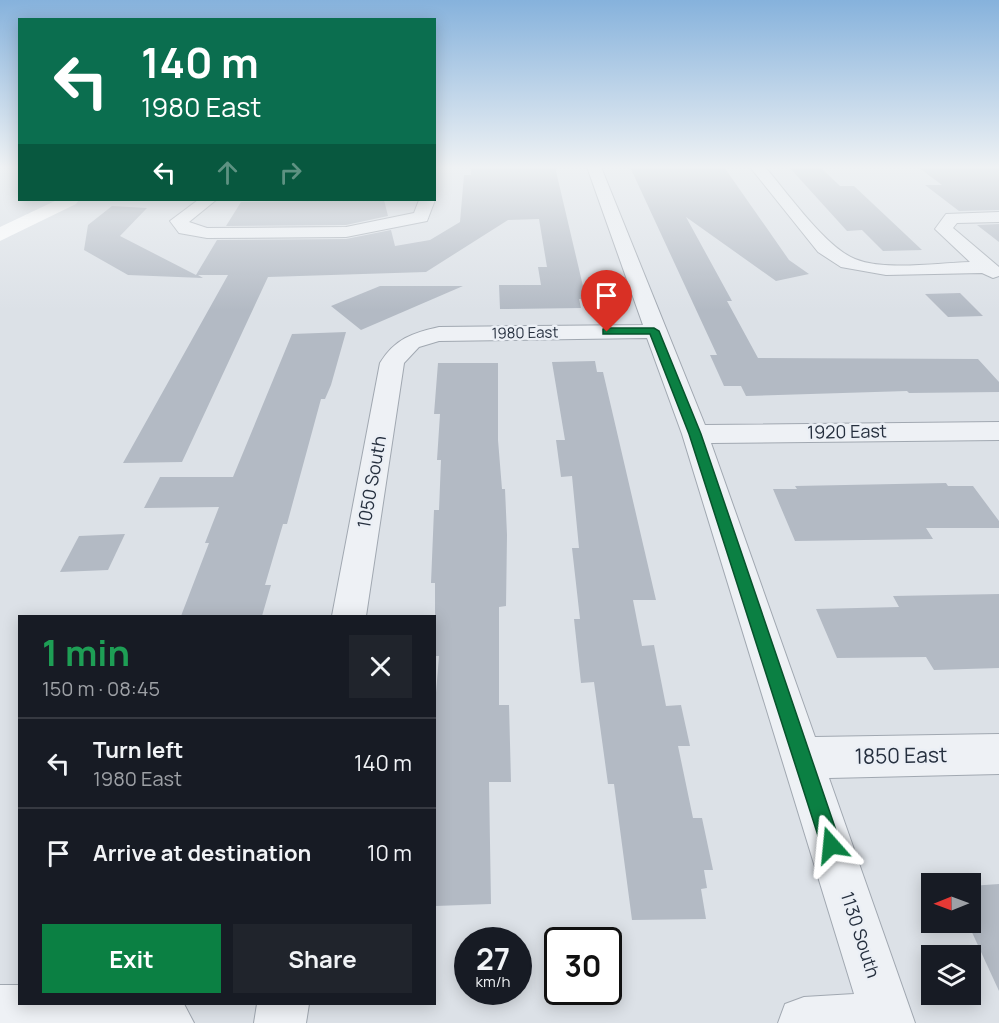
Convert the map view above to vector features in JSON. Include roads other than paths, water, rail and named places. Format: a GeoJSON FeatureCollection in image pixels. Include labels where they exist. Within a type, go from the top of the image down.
{"type":"FeatureCollection","features":[{"type":"Feature","properties":{"kind":"main road"},"geometry":{"type":"LineString","coordinates":[[0,235],[41,215]]}},
{"type":"Feature","properties":{"kind":"street"},"geometry":{"type":"LineString","coordinates":[[188,215],[179,221],[185,229],[207,233],[346,232],[421,217],[422,215]]}},
{"type":"Feature","properties":{"kind":"street","name":"1130 South"},"geometry":{"type":"LineString","coordinates":[[611,215],[695,434],[888,1021]]}},
{"type":"Feature","properties":{"kind":"street"},"geometry":{"type":"LineString","coordinates":[[797,215],[836,258],[857,266],[993,272]]}},
{"type":"Feature","properties":{"kind":"street"},"geometry":{"type":"LineString","coordinates":[[993,272],[944,229],[952,218],[999,217]]}},
{"type":"Feature","properties":{"kind":"street","name":"1980 East"},"geometry":{"type":"LineString","coordinates":[[400,349],[415,339],[440,334],[654,331]]}},
{"type":"Feature","properties":{"kind":"street","name":"1050 South"},"geometry":{"type":"LineString","coordinates":[[349,615],[392,363],[400,349]]}},
{"type":"Feature","properties":{"kind":"street","name":"1920 East"},"geometry":{"type":"LineString","coordinates":[[695,434],[999,431]]}},
{"type":"Feature","properties":{"kind":"street","name":"1850 East"},"geometry":{"type":"LineString","coordinates":[[803,758],[999,754]]}},
{"type":"Feature","properties":{"kind":"street"},"geometry":{"type":"LineString","coordinates":[[280,1023],[283,1005]]}},
{"type":"Feature","properties":{"kind":"street"},"geometry":{"type":"LineString","coordinates":[[0,1011],[88,1009],[168,1023]]}},
{"type":"Feature","properties":{"kind":"street"},"geometry":{"type":"LineString","coordinates":[[804,1023],[888,1021]]}}]}
